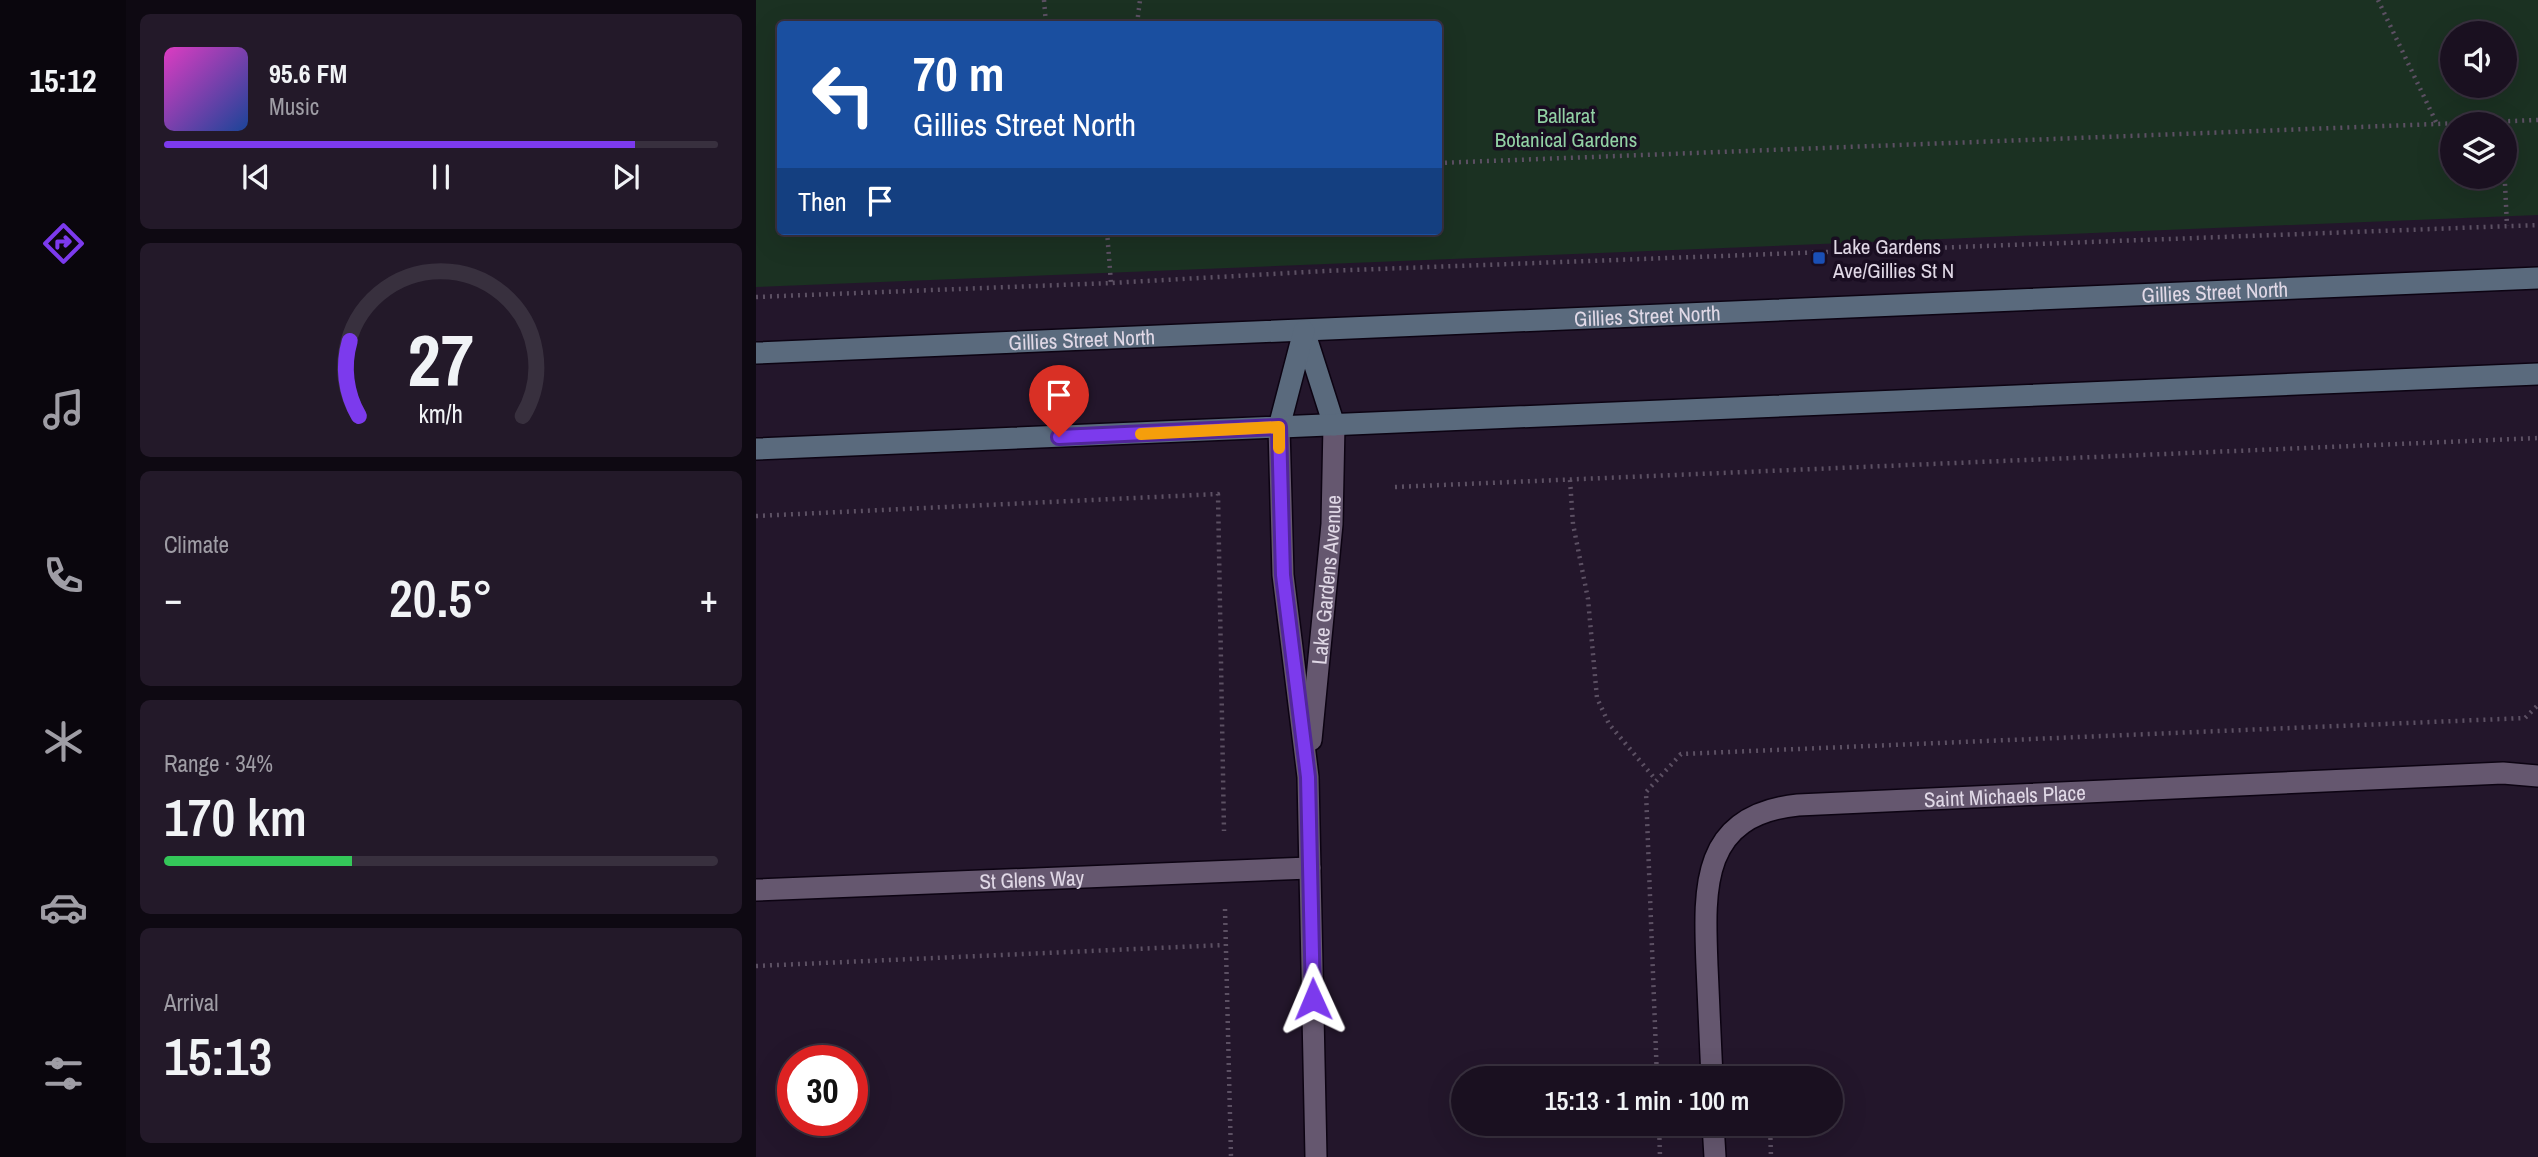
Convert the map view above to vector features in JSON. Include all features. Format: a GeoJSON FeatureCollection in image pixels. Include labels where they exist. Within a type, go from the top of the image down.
{"type":"FeatureCollection","features":[{"type":"Feature","properties":{"kind":"main road","name":"Gillies Street North"},"geometry":{"type":"LineString","coordinates":[[756,353],[2538,278]]}},
{"type":"Feature","properties":{"kind":"main road"},"geometry":{"type":"LineString","coordinates":[[1304,331],[1334,425]]}},
{"type":"Feature","properties":{"kind":"main road"},"geometry":{"type":"LineString","coordinates":[[1279,427],[1304,331]]}},
{"type":"Feature","properties":{"kind":"main road"},"geometry":{"type":"LineString","coordinates":[[756,449],[2538,374]]}},
{"type":"Feature","properties":{"kind":"street","name":"Lake Gardens Avenue"},"geometry":{"type":"LineString","coordinates":[[1308,777],[1332,524],[1334,425]]}},
{"type":"Feature","properties":{"kind":"street","name":"Lake Gardens Avenue"},"geometry":{"type":"LineString","coordinates":[[1279,427],[1283,575],[1308,777],[1316,1157]]}},
{"type":"Feature","properties":{"kind":"street","name":"Saint Michaels Place"},"geometry":{"type":"LineString","coordinates":[[1712,1066],[1705,902],[1707,878],[1717,853],[1730,835],[1768,810],[1826,804],[2503,773],[2538,776]]}},
{"type":"Feature","properties":{"kind":"street","name":"St Glens Way"},"geometry":{"type":"LineString","coordinates":[[756,890],[1310,867]]}},
{"type":"Feature","properties":{"kind":"street"},"geometry":{"type":"LineString","coordinates":[[1714,1136],[1715,1157]]}},
{"type":"Feature","properties":{"kind":"path"},"geometry":{"type":"LineString","coordinates":[[1044,0],[1045,21]]}},
{"type":"Feature","properties":{"kind":"path"},"geometry":{"type":"LineString","coordinates":[[1137,21],[1140,0]]}},
{"type":"Feature","properties":{"kind":"path"},"geometry":{"type":"LineString","coordinates":[[2378,0],[2436,122]]}},
{"type":"Feature","properties":{"kind":"path"},"geometry":{"type":"LineString","coordinates":[[2517,121],[2538,120]]}},
{"type":"Feature","properties":{"kind":"path"},"geometry":{"type":"LineString","coordinates":[[1442,163],[2440,122]]}},
{"type":"Feature","properties":{"kind":"path"},"geometry":{"type":"LineString","coordinates":[[2505,189],[2507,226]]}},
{"type":"Feature","properties":{"kind":"path"},"geometry":{"type":"LineString","coordinates":[[756,297],[1111,283],[1325,271],[2538,225]]}},
{"type":"Feature","properties":{"kind":"path"},"geometry":{"type":"LineString","coordinates":[[1107,235],[1111,283]]}},
{"type":"Feature","properties":{"kind":"path"},"geometry":{"type":"LineString","coordinates":[[1395,487],[2538,438]]}},
{"type":"Feature","properties":{"kind":"path"},"geometry":{"type":"LineString","coordinates":[[1570,480],[1573,524],[1588,599],[1597,698],[1609,724],[1656,780]]}},
{"type":"Feature","properties":{"kind":"path"},"geometry":{"type":"LineString","coordinates":[[756,516],[1218,494],[1224,945],[1231,1157]]}},
{"type":"Feature","properties":{"kind":"path"},"geometry":{"type":"LineString","coordinates":[[756,966],[1224,945]]}},
{"type":"Feature","properties":{"kind":"path"},"geometry":{"type":"LineString","coordinates":[[1659,1136],[1660,1157]]}},
{"type":"Feature","properties":{"kind":"path"},"geometry":{"type":"LineString","coordinates":[[1770,1136],[1771,1157]]}},
{"type":"Feature","properties":{"kind":"green space","name":"Ballarat Botanical Gardens"},"geometry":{"type":"Polygon","coordinates":[[[756,0],[2538,0],[2538,215],[756,287],[756,0]]]}},
{"type":"Feature","properties":{"kind":"slow traffic"},"geometry":{"type":"LineString","coordinates":[[1141,434],[1279,427],[1279,448]]}},
{"type":"Feature","properties":{"kind":"place","name":"Lake Gardens Ave/Gillies St N"},"geometry":{"type":"Point","coordinates":[1819,258]}},
{"type":"Feature","properties":{"kind":"route"},"geometry":{"type":"LineString","coordinates":[[1059,437],[1279,427],[1279,535],[1308,777],[1313,999]]}}]}
